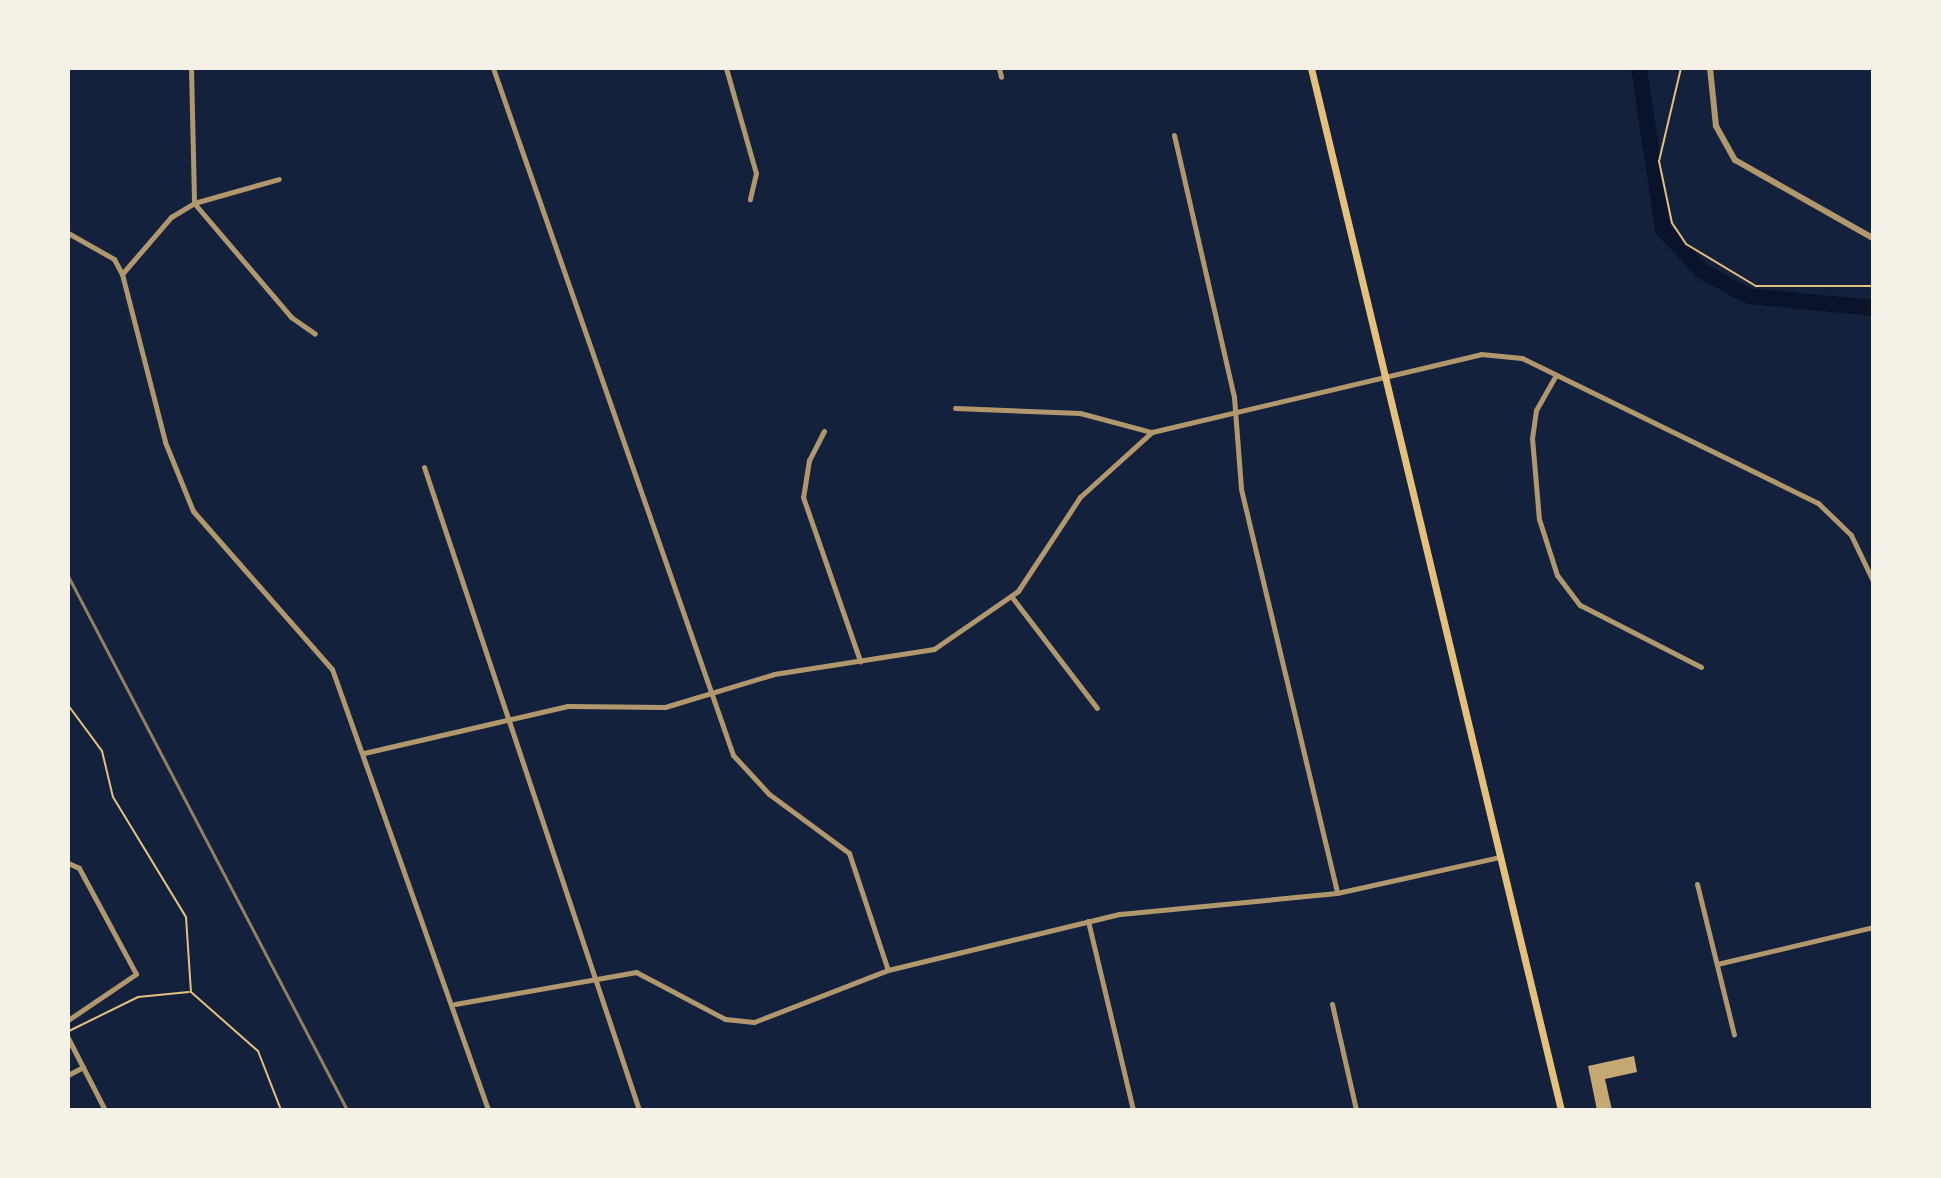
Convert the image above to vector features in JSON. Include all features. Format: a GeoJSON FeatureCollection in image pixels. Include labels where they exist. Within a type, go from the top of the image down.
{"type":"FeatureCollection","features":[{"type":"Feature","properties":{"kind":"main road"},"geometry":{"type":"LineString","coordinates":[[1311,68],[1561,1110]]}},
{"type":"Feature","properties":{"kind":"street"},"geometry":{"type":"LineString","coordinates":[[191,68],[194,203],[291,317],[315,334]]}},
{"type":"Feature","properties":{"kind":"street"},"geometry":{"type":"LineString","coordinates":[[493,68],[709,690],[748,773],[849,853],[888,970]]}},
{"type":"Feature","properties":{"kind":"street"},"geometry":{"type":"LineString","coordinates":[[726,68],[756,173],[750,199]]}},
{"type":"Feature","properties":{"kind":"street"},"geometry":{"type":"LineString","coordinates":[[999,68],[1001,77]]}},
{"type":"Feature","properties":{"kind":"street"},"geometry":{"type":"LineString","coordinates":[[1710,68],[1716,126],[1735,160],[1873,238]]}},
{"type":"Feature","properties":{"kind":"street"},"geometry":{"type":"LineString","coordinates":[[1174,135],[1234,412],[1241,489],[1337,893]]}},
{"type":"Feature","properties":{"kind":"street"},"geometry":{"type":"LineString","coordinates":[[122,274],[154,234],[194,203],[279,179]]}},
{"type":"Feature","properties":{"kind":"street"},"geometry":{"type":"LineString","coordinates":[[68,233],[114,259],[122,274],[179,484],[212,537],[332,669],[455,1004],[488,1110]]}},
{"type":"Feature","properties":{"kind":"street"},"geometry":{"type":"LineString","coordinates":[[364,753],[568,706],[665,707],[709,690],[934,649],[1011,596],[1080,497],[1152,432],[1481,354],[1522,358],[1818,503],[1851,535],[1873,581]]}},
{"type":"Feature","properties":{"kind":"street"},"geometry":{"type":"LineString","coordinates":[[1556,375],[1536,410],[1532,438],[1539,519],[1557,575],[1580,605],[1701,667]]}},
{"type":"Feature","properties":{"kind":"street"},"geometry":{"type":"LineString","coordinates":[[955,408],[1080,413],[1152,432]]}},
{"type":"Feature","properties":{"kind":"street"},"geometry":{"type":"LineString","coordinates":[[824,431],[803,480],[803,497],[860,661]]}},
{"type":"Feature","properties":{"kind":"street"},"geometry":{"type":"LineString","coordinates":[[424,467],[639,1110]]}},
{"type":"Feature","properties":{"kind":"street"},"geometry":{"type":"LineString","coordinates":[[1011,596],[1097,708]]}},
{"type":"Feature","properties":{"kind":"street"},"geometry":{"type":"LineString","coordinates":[[455,1004],[595,976],[636,972],[725,1019],[754,1022],[888,970],[1088,921],[1161,905],[1337,893],[1499,857]]}},
{"type":"Feature","properties":{"kind":"street"},"geometry":{"type":"LineString","coordinates":[[68,863],[79,868],[136,969],[130,985],[68,1020]]}},
{"type":"Feature","properties":{"kind":"street"},"geometry":{"type":"LineString","coordinates":[[1697,884],[1734,1035]]}},
{"type":"Feature","properties":{"kind":"street"},"geometry":{"type":"LineString","coordinates":[[1088,921],[1133,1110]]}},
{"type":"Feature","properties":{"kind":"street"},"geometry":{"type":"LineString","coordinates":[[1717,964],[1873,927]]}},
{"type":"Feature","properties":{"kind":"street"},"geometry":{"type":"LineString","coordinates":[[1332,1004],[1356,1110]]}},
{"type":"Feature","properties":{"kind":"street"},"geometry":{"type":"LineString","coordinates":[[68,1038],[105,1110]]}},
{"type":"Feature","properties":{"kind":"street"},"geometry":{"type":"LineString","coordinates":[[68,1075],[83,1067]]}},
{"type":"Feature","properties":{"kind":"path"},"geometry":{"type":"LineString","coordinates":[[1681,68],[1659,161],[1672,223],[1686,244],[1756,286],[1873,286]]}},
{"type":"Feature","properties":{"kind":"path"},"geometry":{"type":"LineString","coordinates":[[68,705],[102,751],[113,797],[186,917],[191,992],[258,1051],[281,1110]]}},
{"type":"Feature","properties":{"kind":"path"},"geometry":{"type":"LineString","coordinates":[[68,1032],[138,997],[191,992]]}},
{"type":"Feature","properties":{"kind":"building"},"geometry":{"type":"Polygon","coordinates":[[[1634,1056],[1637,1072],[1605,1079],[1612,1110],[1597,1110],[1588,1066],[1634,1056]]]}},
{"type":"Feature","properties":{"kind":"waterway"},"geometry":{"type":"LineString","coordinates":[[1639,68],[1663,229],[1702,271],[1748,296],[1873,308]]}},
{"type":"Feature","properties":{"kind":"railway"},"geometry":{"type":"LineString","coordinates":[[68,576],[347,1110]]}}]}
